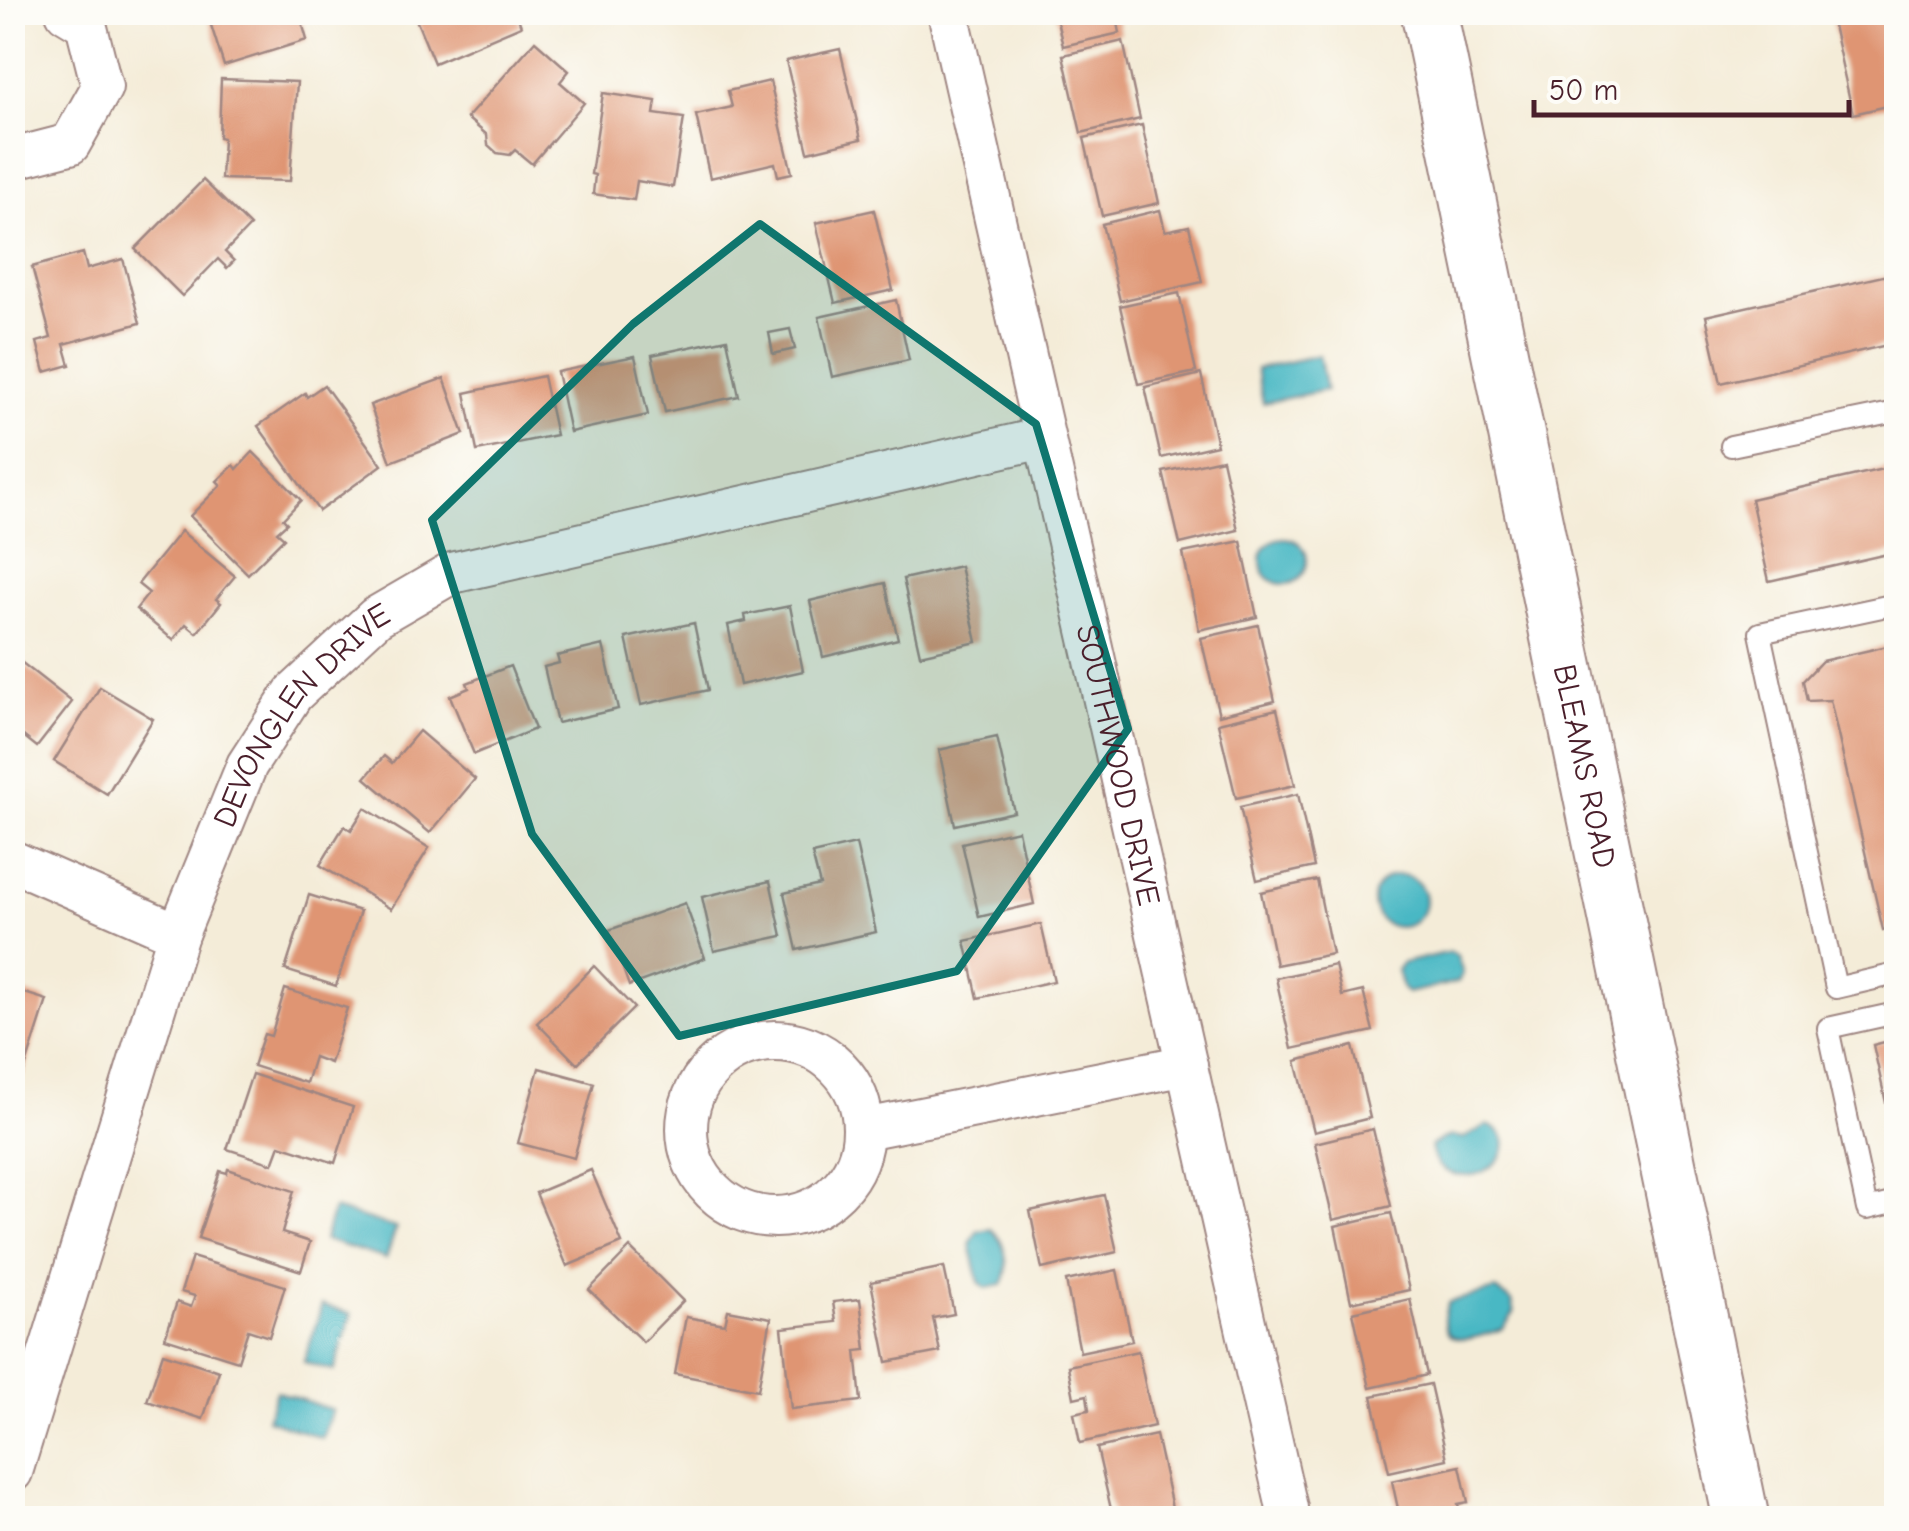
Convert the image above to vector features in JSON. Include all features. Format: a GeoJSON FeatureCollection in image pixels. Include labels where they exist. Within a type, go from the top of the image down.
{"type":"FeatureCollection","features":[{"type":"Feature","properties":{"kind":"main road","name":"BLEAMS ROAD"},"geometry":{"type":"LineString","coordinates":[[1429,12],[1741,1518]]}},
{"type":"Feature","properties":{"kind":"street"},"geometry":{"type":"LineString","coordinates":[[12,160],[70,144],[102,87],[86,24],[66,12]]}},
{"type":"Feature","properties":{"kind":"street","name":"SOUTHWOOD DRIVE"},"geometry":{"type":"LineString","coordinates":[[948,12],[1287,1518]]}},
{"type":"Feature","properties":{"kind":"street","name":"DEVONGLEN DRIVE"},"geometry":{"type":"LineString","coordinates":[[12,1472],[178,934],[247,765],[292,694],[376,617],[452,572],[1043,438]]}},
{"type":"Feature","properties":{"kind":"street"},"geometry":{"type":"LineString","coordinates":[[12,862],[178,934]]}},
{"type":"Feature","properties":{"kind":"street"},"geometry":{"type":"LineString","coordinates":[[786,1041],[815,1050],[839,1068],[856,1092],[865,1129],[850,1176],[830,1198],[806,1212],[778,1218],[749,1214],[723,1201],[703,1181],[690,1155],[686,1126],[692,1098],[707,1072],[729,1053],[757,1042],[786,1041]]}},
{"type":"Feature","properties":{"kind":"street"},"geometry":{"type":"LineString","coordinates":[[865,1129],[1187,1065]]}},
{"type":"Feature","properties":{"kind":"lane"},"geometry":{"type":"LineString","coordinates":[[1731,446],[1896,412]]}},
{"type":"Feature","properties":{"kind":"lane"},"geometry":{"type":"LineString","coordinates":[[1896,604],[1760,633],[1836,988],[1896,974]]}},
{"type":"Feature","properties":{"kind":"lane"},"geometry":{"type":"LineString","coordinates":[[1896,1012],[1828,1028],[1867,1209],[1896,1202]]}},
{"type":"Feature","properties":{"kind":"highlighted area"},"geometry":{"type":"Polygon","coordinates":[[[760,224],[1036,424],[1128,729],[957,971],[679,1036],[532,834],[432,520],[633,324],[760,224]]]}},
{"type":"Feature","properties":{"kind":"water"},"geometry":{"type":"Polygon","coordinates":[[[1319,355],[1326,390],[1263,403],[1256,369],[1319,355]]]}},
{"type":"Feature","properties":{"kind":"water"},"geometry":{"type":"Polygon","coordinates":[[[1284,538],[1301,544],[1307,561],[1301,578],[1284,584],[1267,578],[1261,561],[1267,544],[1284,538]]]}},
{"type":"Feature","properties":{"kind":"water"},"geometry":{"type":"Polygon","coordinates":[[[1399,875],[1417,883],[1425,901],[1417,919],[1399,927],[1381,919],[1373,901],[1381,883],[1399,875]]]}},
{"type":"Feature","properties":{"kind":"water"},"geometry":{"type":"Polygon","coordinates":[[[1450,952],[1457,956],[1463,973],[1458,982],[1407,993],[1402,989],[1397,970],[1402,963],[1450,952]]]}},
{"type":"Feature","properties":{"kind":"water"},"geometry":{"type":"Polygon","coordinates":[[[1487,1125],[1502,1135],[1505,1147],[1492,1166],[1467,1176],[1450,1173],[1437,1163],[1431,1146],[1452,1136],[1464,1138],[1487,1125]]]}},
{"type":"Feature","properties":{"kind":"water"},"geometry":{"type":"Polygon","coordinates":[[[333,1209],[396,1228],[386,1259],[324,1240],[333,1209]]]}},
{"type":"Feature","properties":{"kind":"water"},"geometry":{"type":"Polygon","coordinates":[[[991,1229],[1003,1248],[1006,1270],[1002,1285],[986,1288],[979,1282],[970,1244],[977,1231],[991,1229]]]}},
{"type":"Feature","properties":{"kind":"water"},"geometry":{"type":"Polygon","coordinates":[[[1496,1290],[1511,1301],[1514,1313],[1503,1329],[1468,1339],[1450,1335],[1444,1320],[1449,1302],[1496,1290]]]}},
{"type":"Feature","properties":{"kind":"water"},"geometry":{"type":"Polygon","coordinates":[[[322,1305],[352,1314],[334,1371],[304,1362],[322,1305]]]}},
{"type":"Feature","properties":{"kind":"water"},"geometry":{"type":"Polygon","coordinates":[[[276,1391],[332,1410],[322,1438],[267,1419],[276,1391]]]}},
{"type":"Feature","properties":{"kind":"building"},"geometry":{"type":"Polygon","coordinates":[[[224,12],[299,12],[307,40],[224,66],[209,19],[224,12]]]}},
{"type":"Feature","properties":{"kind":"building"},"geometry":{"type":"Polygon","coordinates":[[[413,12],[516,12],[521,26],[434,63],[413,12]]]}},
{"type":"Feature","properties":{"kind":"building"},"geometry":{"type":"Polygon","coordinates":[[[1055,12],[1116,12],[1120,33],[1063,46],[1055,12]]]}},
{"type":"Feature","properties":{"kind":"building"},"geometry":{"type":"Polygon","coordinates":[[[1830,12],[1896,12],[1896,104],[1853,114],[1830,12]]]}},
{"type":"Feature","properties":{"kind":"building"},"geometry":{"type":"Polygon","coordinates":[[[535,41],[569,71],[560,82],[584,103],[532,164],[515,150],[510,155],[497,153],[488,145],[487,135],[467,118],[535,41]]]}},
{"type":"Feature","properties":{"kind":"building"},"geometry":{"type":"Polygon","coordinates":[[[1123,41],[1140,119],[1081,133],[1063,55],[1123,41]]]}},
{"type":"Feature","properties":{"kind":"building"},"geometry":{"type":"Polygon","coordinates":[[[840,49],[861,139],[808,152],[786,61],[840,49]]]}},
{"type":"Feature","properties":{"kind":"building"},"geometry":{"type":"Polygon","coordinates":[[[221,79],[297,82],[290,181],[221,179],[221,79]]]}},
{"type":"Feature","properties":{"kind":"building"},"geometry":{"type":"Polygon","coordinates":[[[770,81],[792,173],[778,176],[775,163],[710,178],[696,115],[732,107],[728,91],[770,81]]]}},
{"type":"Feature","properties":{"kind":"building"},"geometry":{"type":"Polygon","coordinates":[[[603,93],[656,101],[654,114],[684,118],[673,187],[637,181],[634,200],[593,194],[595,175],[591,174],[603,93]]]}},
{"type":"Feature","properties":{"kind":"building"},"geometry":{"type":"Polygon","coordinates":[[[1142,125],[1159,203],[1102,216],[1084,138],[1142,125]]]}},
{"type":"Feature","properties":{"kind":"building"},"geometry":{"type":"Polygon","coordinates":[[[203,180],[250,226],[225,252],[234,261],[227,268],[218,259],[182,296],[135,249],[203,180]]]}},
{"type":"Feature","properties":{"kind":"building"},"geometry":{"type":"Polygon","coordinates":[[[874,210],[893,290],[835,303],[816,223],[874,210]]]}},
{"type":"Feature","properties":{"kind":"building"},"geometry":{"type":"Polygon","coordinates":[[[1160,210],[1165,231],[1189,226],[1202,282],[1120,301],[1102,224],[1160,210]]]}},
{"type":"Feature","properties":{"kind":"building"},"geometry":{"type":"Polygon","coordinates":[[[83,253],[87,269],[123,259],[140,323],[64,344],[70,365],[45,372],[37,342],[51,338],[32,267],[83,253]]]}},
{"type":"Feature","properties":{"kind":"building"},"geometry":{"type":"Polygon","coordinates":[[[12,255],[19,256],[15,314],[12,314],[12,255]]]}},
{"type":"Feature","properties":{"kind":"building"},"geometry":{"type":"Polygon","coordinates":[[[1896,273],[1896,343],[1721,383],[1706,316],[1896,273]]]}},
{"type":"Feature","properties":{"kind":"building"},"geometry":{"type":"Polygon","coordinates":[[[1179,293],[1196,372],[1138,384],[1120,306],[1179,293]]]}},
{"type":"Feature","properties":{"kind":"building"},"geometry":{"type":"Polygon","coordinates":[[[896,300],[909,360],[832,377],[819,317],[896,300]]]}},
{"type":"Feature","properties":{"kind":"building"},"geometry":{"type":"Polygon","coordinates":[[[790,329],[795,349],[773,354],[769,333],[790,329]]]}},
{"type":"Feature","properties":{"kind":"building"},"geometry":{"type":"Polygon","coordinates":[[[727,339],[739,396],[665,412],[652,355],[727,339]]]}},
{"type":"Feature","properties":{"kind":"building"},"geometry":{"type":"Polygon","coordinates":[[[635,356],[648,415],[570,432],[557,372],[635,356]]]}},
{"type":"Feature","properties":{"kind":"building"},"geometry":{"type":"Polygon","coordinates":[[[1201,374],[1217,445],[1161,458],[1145,387],[1201,374]]]}},
{"type":"Feature","properties":{"kind":"building"},"geometry":{"type":"Polygon","coordinates":[[[543,376],[556,435],[477,451],[465,393],[543,376]]]}},
{"type":"Feature","properties":{"kind":"building"},"geometry":{"type":"Polygon","coordinates":[[[444,378],[464,434],[391,462],[370,405],[444,378]]]}},
{"type":"Feature","properties":{"kind":"building"},"geometry":{"type":"Polygon","coordinates":[[[324,385],[382,465],[319,511],[258,426],[305,393],[307,397],[324,385]]]}},
{"type":"Feature","properties":{"kind":"building"},"geometry":{"type":"Polygon","coordinates":[[[253,452],[301,500],[277,532],[284,538],[248,574],[190,516],[221,485],[217,481],[234,465],[237,469],[253,452]]]}},
{"type":"Feature","properties":{"kind":"building"},"geometry":{"type":"Polygon","coordinates":[[[1222,459],[1238,530],[1180,544],[1163,472],[1222,459]]]}},
{"type":"Feature","properties":{"kind":"building"},"geometry":{"type":"Polygon","coordinates":[[[1896,466],[1896,552],[1769,581],[1751,499],[1896,466]]]}},
{"type":"Feature","properties":{"kind":"building"},"geometry":{"type":"Polygon","coordinates":[[[181,531],[235,576],[216,599],[221,603],[197,633],[186,624],[173,640],[136,609],[149,593],[138,584],[181,531]]]}},
{"type":"Feature","properties":{"kind":"building"},"geometry":{"type":"Polygon","coordinates":[[[1241,541],[1257,617],[1199,630],[1183,553],[1241,541]]]}},
{"type":"Feature","properties":{"kind":"building"},"geometry":{"type":"Polygon","coordinates":[[[960,566],[977,642],[920,655],[903,579],[960,566]]]}},
{"type":"Feature","properties":{"kind":"building"},"geometry":{"type":"Polygon","coordinates":[[[885,583],[898,639],[823,657],[810,601],[885,583]]]}},
{"type":"Feature","properties":{"kind":"building"},"geometry":{"type":"Polygon","coordinates":[[[790,606],[803,671],[740,685],[728,625],[746,621],[745,615],[790,606]]]}},
{"type":"Feature","properties":{"kind":"building"},"geometry":{"type":"Polygon","coordinates":[[[694,623],[708,690],[641,705],[626,638],[694,623]]]}},
{"type":"Feature","properties":{"kind":"building"},"geometry":{"type":"Polygon","coordinates":[[[1258,625],[1275,701],[1219,715],[1201,638],[1258,625]]]}},
{"type":"Feature","properties":{"kind":"building"},"geometry":{"type":"Polygon","coordinates":[[[1896,644],[1896,927],[1883,930],[1830,700],[1807,701],[1803,681],[1822,661],[1896,644]]]}},
{"type":"Feature","properties":{"kind":"building"},"geometry":{"type":"Polygon","coordinates":[[[603,645],[618,709],[557,723],[544,667],[559,663],[557,656],[603,645]]]}},
{"type":"Feature","properties":{"kind":"building"},"geometry":{"type":"Polygon","coordinates":[[[12,655],[72,702],[37,747],[12,727],[12,655]]]}},
{"type":"Feature","properties":{"kind":"building"},"geometry":{"type":"Polygon","coordinates":[[[510,666],[535,729],[474,754],[450,696],[469,688],[467,683],[510,666]]]}},
{"type":"Feature","properties":{"kind":"building"},"geometry":{"type":"Polygon","coordinates":[[[100,687],[153,719],[107,794],[54,761],[100,687]]]}},
{"type":"Feature","properties":{"kind":"building"},"geometry":{"type":"Polygon","coordinates":[[[1277,709],[1295,785],[1236,798],[1218,723],[1277,709]]]}},
{"type":"Feature","properties":{"kind":"building"},"geometry":{"type":"Polygon","coordinates":[[[419,731],[475,779],[430,833],[365,778],[384,756],[392,763],[419,731]]]}},
{"type":"Feature","properties":{"kind":"building"},"geometry":{"type":"Polygon","coordinates":[[[997,737],[1014,812],[955,825],[939,750],[997,737]]]}},
{"type":"Feature","properties":{"kind":"building"},"geometry":{"type":"Polygon","coordinates":[[[1298,794],[1314,867],[1257,880],[1240,807],[1298,794]]]}},
{"type":"Feature","properties":{"kind":"building"},"geometry":{"type":"Polygon","coordinates":[[[365,808],[429,848],[391,909],[320,865],[344,826],[351,830],[365,808]]]}},
{"type":"Feature","properties":{"kind":"building"},"geometry":{"type":"Polygon","coordinates":[[[1018,830],[1034,904],[979,917],[962,843],[1018,830]]]}},
{"type":"Feature","properties":{"kind":"building"},"geometry":{"type":"Polygon","coordinates":[[[856,844],[876,932],[797,950],[784,893],[820,885],[812,854],[856,844]]]}},
{"type":"Feature","properties":{"kind":"building"},"geometry":{"type":"Polygon","coordinates":[[[1317,880],[1332,954],[1276,965],[1261,892],[1317,880]]]}},
{"type":"Feature","properties":{"kind":"building"},"geometry":{"type":"Polygon","coordinates":[[[770,881],[782,936],[714,951],[702,897],[770,881]]]}},
{"type":"Feature","properties":{"kind":"building"},"geometry":{"type":"Polygon","coordinates":[[[309,895],[360,911],[336,986],[285,970],[309,895]]]}},
{"type":"Feature","properties":{"kind":"building"},"geometry":{"type":"Polygon","coordinates":[[[685,903],[705,958],[629,986],[609,930],[685,903]]]}},
{"type":"Feature","properties":{"kind":"building"},"geometry":{"type":"Polygon","coordinates":[[[1041,924],[1054,981],[978,998],[965,941],[1041,924]]]}},
{"type":"Feature","properties":{"kind":"building"},"geometry":{"type":"Polygon","coordinates":[[[1335,965],[1342,996],[1363,991],[1373,1031],[1292,1049],[1276,978],[1335,965]]]}},
{"type":"Feature","properties":{"kind":"building"},"geometry":{"type":"Polygon","coordinates":[[[594,966],[634,1008],[577,1064],[537,1023],[594,966]]]}},
{"type":"Feature","properties":{"kind":"building"},"geometry":{"type":"Polygon","coordinates":[[[12,989],[47,1000],[20,1084],[12,1081],[12,989]]]}},
{"type":"Feature","properties":{"kind":"building"},"geometry":{"type":"Polygon","coordinates":[[[285,989],[347,1008],[330,1063],[314,1057],[306,1083],[253,1066],[264,1034],[271,1036],[285,989]]]}},
{"type":"Feature","properties":{"kind":"building"},"geometry":{"type":"Polygon","coordinates":[[[1896,1039],[1896,1143],[1895,1143],[1873,1045],[1896,1039]]]}},
{"type":"Feature","properties":{"kind":"building"},"geometry":{"type":"Polygon","coordinates":[[[1353,1046],[1370,1118],[1314,1132],[1296,1061],[1353,1046]]]}},
{"type":"Feature","properties":{"kind":"building"},"geometry":{"type":"Polygon","coordinates":[[[539,1068],[594,1083],[574,1158],[518,1143],[539,1068]]]}},
{"type":"Feature","properties":{"kind":"building"},"geometry":{"type":"Polygon","coordinates":[[[252,1074],[353,1107],[335,1163],[280,1145],[273,1164],[227,1149],[252,1074]]]}},
{"type":"Feature","properties":{"kind":"building"},"geometry":{"type":"Polygon","coordinates":[[[1373,1129],[1391,1206],[1333,1220],[1315,1143],[1373,1129]]]}},
{"type":"Feature","properties":{"kind":"building"},"geometry":{"type":"Polygon","coordinates":[[[228,1169],[294,1191],[282,1233],[310,1242],[301,1271],[198,1238],[220,1171],[227,1173],[228,1169]]]}},
{"type":"Feature","properties":{"kind":"building"},"geometry":{"type":"Polygon","coordinates":[[[591,1170],[622,1243],[567,1266],[536,1193],[591,1170]]]}},
{"type":"Feature","properties":{"kind":"building"},"geometry":{"type":"Polygon","coordinates":[[[1104,1195],[1117,1252],[1042,1269],[1030,1211],[1104,1195]]]}},
{"type":"Feature","properties":{"kind":"building"},"geometry":{"type":"Polygon","coordinates":[[[1391,1213],[1409,1290],[1351,1302],[1335,1226],[1391,1213]]]}},
{"type":"Feature","properties":{"kind":"building"},"geometry":{"type":"Polygon","coordinates":[[[630,1248],[683,1301],[643,1342],[589,1290],[630,1248]]]}},
{"type":"Feature","properties":{"kind":"building"},"geometry":{"type":"Polygon","coordinates":[[[192,1257],[285,1286],[269,1337],[248,1330],[238,1361],[165,1338],[177,1302],[191,1307],[195,1296],[181,1292],[192,1257]]]}},
{"type":"Feature","properties":{"kind":"building"},"geometry":{"type":"Polygon","coordinates":[[[944,1267],[954,1314],[933,1318],[940,1352],[887,1362],[871,1282],[944,1267]]]}},
{"type":"Feature","properties":{"kind":"building"},"geometry":{"type":"Polygon","coordinates":[[[1117,1270],[1132,1341],[1080,1352],[1066,1281],[1117,1270]]]}},
{"type":"Feature","properties":{"kind":"building"},"geometry":{"type":"Polygon","coordinates":[[[860,1299],[866,1350],[856,1351],[861,1401],[791,1409],[782,1328],[836,1322],[833,1302],[860,1299]]]}},
{"type":"Feature","properties":{"kind":"building"},"geometry":{"type":"Polygon","coordinates":[[[1410,1299],[1427,1375],[1370,1388],[1353,1312],[1410,1299]]]}},
{"type":"Feature","properties":{"kind":"building"},"geometry":{"type":"Polygon","coordinates":[[[728,1310],[771,1318],[758,1390],[675,1374],[686,1317],[725,1324],[728,1310]]]}},
{"type":"Feature","properties":{"kind":"building"},"geometry":{"type":"Polygon","coordinates":[[[1138,1351],[1154,1426],[1080,1443],[1074,1413],[1089,1410],[1087,1395],[1074,1398],[1068,1366],[1138,1351]]]}},
{"type":"Feature","properties":{"kind":"building"},"geometry":{"type":"Polygon","coordinates":[[[163,1353],[219,1371],[203,1419],[147,1401],[163,1353]]]}},
{"type":"Feature","properties":{"kind":"building"},"geometry":{"type":"Polygon","coordinates":[[[1430,1384],[1447,1459],[1389,1472],[1372,1396],[1430,1384]]]}},
{"type":"Feature","properties":{"kind":"building"},"geometry":{"type":"Polygon","coordinates":[[[1156,1435],[1173,1512],[1113,1518],[1097,1448],[1156,1435]]]}},
{"type":"Feature","properties":{"kind":"building"},"geometry":{"type":"Polygon","coordinates":[[[1460,1466],[1468,1502],[1458,1504],[1461,1518],[1400,1518],[1392,1481],[1460,1466]]]}}]}
